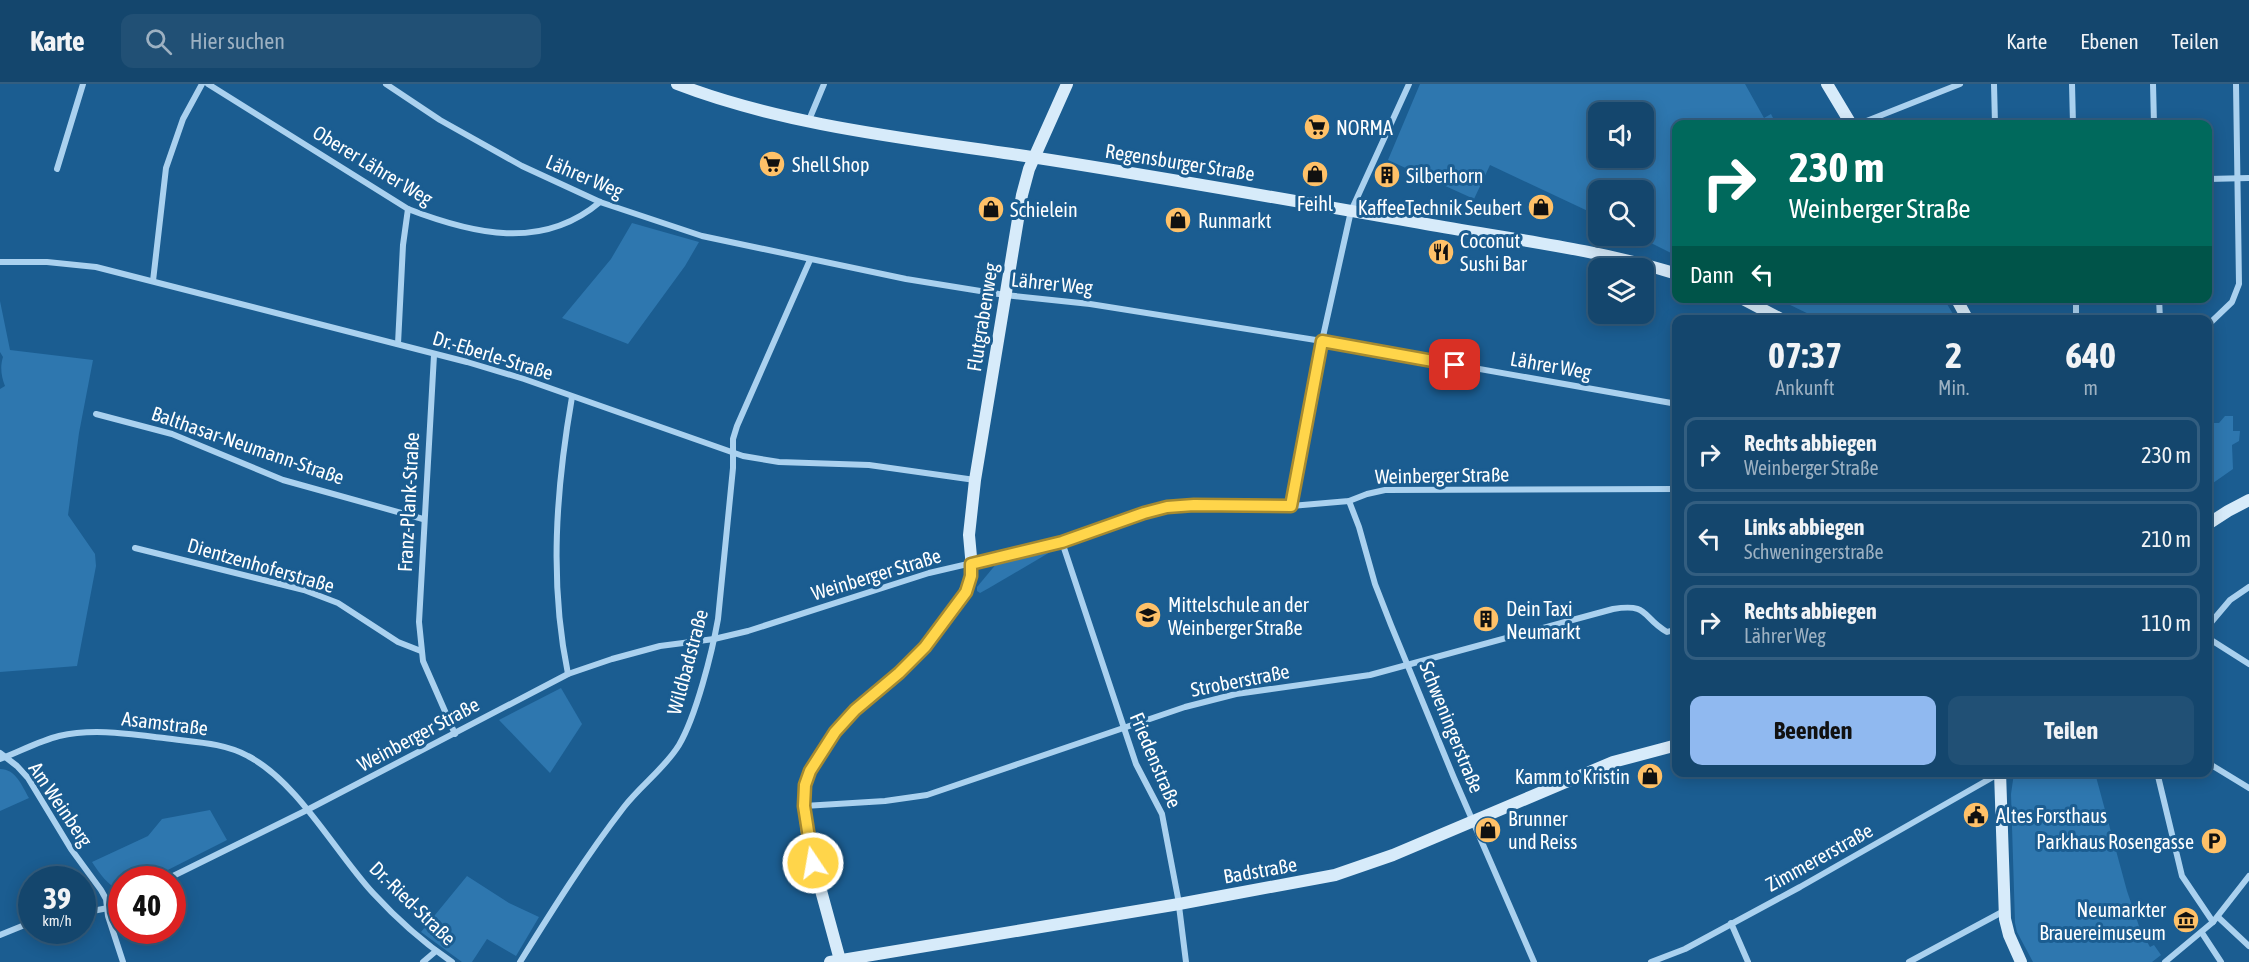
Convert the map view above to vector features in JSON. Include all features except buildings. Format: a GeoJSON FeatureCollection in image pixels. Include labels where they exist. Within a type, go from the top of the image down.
{"type":"FeatureCollection","features":[{"type":"Feature","properties":{"kind":"main road","name":"Regensburger Straße"},"geometry":{"type":"LineString","coordinates":[[677,84],[742,105],[809,120],[1604,255],[1672,273]]}},
{"type":"Feature","properties":{"kind":"main road","name":"Flutgrabenweg"},"geometry":{"type":"LineString","coordinates":[[835,961],[808,843],[804,806],[807,778],[835,732],[855,710],[899,673],[925,647],[966,592],[971,576],[969,535],[975,480],[1022,195],[1034,158],[1067,84]]}},
{"type":"Feature","properties":{"kind":"main road"},"geometry":{"type":"LineString","coordinates":[[1827,84],[1849,120]]}},
{"type":"Feature","properties":{"kind":"main road"},"geometry":{"type":"LineString","coordinates":[[1751,303],[1774,315]]}},
{"type":"Feature","properties":{"kind":"main road"},"geometry":{"type":"LineString","coordinates":[[2212,521],[2249,500]]}},
{"type":"Feature","properties":{"kind":"main road"},"geometry":{"type":"LineString","coordinates":[[2212,515],[2228,511]]}},
{"type":"Feature","properties":{"kind":"main road","name":"Badstraße"},"geometry":{"type":"LineString","coordinates":[[835,961],[1314,880],[1393,855],[1619,759],[1672,746]]}},
{"type":"Feature","properties":{"kind":"main road"},"geometry":{"type":"LineString","coordinates":[[2000,777],[2005,911],[2009,936],[2021,962]]}},
{"type":"Feature","properties":{"kind":"street"},"geometry":{"type":"LineString","coordinates":[[57,169],[83,84]]}},
{"type":"Feature","properties":{"kind":"street"},"geometry":{"type":"LineString","coordinates":[[153,281],[166,168],[183,119],[202,84]]}},
{"type":"Feature","properties":{"kind":"street","name":"Oberer Lährer Weg"},"geometry":{"type":"LineString","coordinates":[[208,84],[408,209],[463,228],[524,234],[546,231],[567,224],[600,202]]}},
{"type":"Feature","properties":{"kind":"street","name":"Lährer Weg"},"geometry":{"type":"LineString","coordinates":[[386,84],[440,120],[522,166],[600,202],[702,236],[906,279],[1005,295],[1090,304],[1322,341],[1672,403]]}},
{"type":"Feature","properties":{"kind":"street"},"geometry":{"type":"LineString","coordinates":[[809,120],[824,84]]}},
{"type":"Feature","properties":{"kind":"street"},"geometry":{"type":"LineString","coordinates":[[1291,506],[1322,341],[1351,211],[1409,84]]}},
{"type":"Feature","properties":{"kind":"street"},"geometry":{"type":"LineString","coordinates":[[1869,120],[1960,84]]}},
{"type":"Feature","properties":{"kind":"street"},"geometry":{"type":"LineString","coordinates":[[1994,84],[1995,120]]}},
{"type":"Feature","properties":{"kind":"street"},"geometry":{"type":"LineString","coordinates":[[2072,84],[2073,120]]}},
{"type":"Feature","properties":{"kind":"street"},"geometry":{"type":"LineString","coordinates":[[2153,84],[2154,120]]}},
{"type":"Feature","properties":{"kind":"street"},"geometry":{"type":"LineString","coordinates":[[2212,321],[2232,302],[2240,284],[2236,84]]}},
{"type":"Feature","properties":{"kind":"street"},"geometry":{"type":"LineString","coordinates":[[2212,179],[2249,178]]}},
{"type":"Feature","properties":{"kind":"street"},"geometry":{"type":"LineString","coordinates":[[398,344],[403,245],[408,209]]}},
{"type":"Feature","properties":{"kind":"street","name":"Wildbadstraße"},"geometry":{"type":"LineString","coordinates":[[520,962],[602,837],[639,789],[679,744],[699,692],[714,639],[736,426],[810,260]]}},
{"type":"Feature","properties":{"kind":"street","name":"Dr.-Eberle-Straße"},"geometry":{"type":"LineString","coordinates":[[0,262],[73,263],[96,267],[398,344],[524,379],[733,453],[779,462],[879,466],[975,480]]}},
{"type":"Feature","properties":{"kind":"street","name":"Franz-Plank-Straße"},"geometry":{"type":"LineString","coordinates":[[421,651],[419,621],[423,519],[434,355]]}},
{"type":"Feature","properties":{"kind":"street"},"geometry":{"type":"LineString","coordinates":[[568,674],[558,600],[556,537],[565,440],[572,397]]}},
{"type":"Feature","properties":{"kind":"street","name":"Balthasar-Neumann-Straße"},"geometry":{"type":"LineString","coordinates":[[96,414],[172,434],[283,480],[423,519]]}},
{"type":"Feature","properties":{"kind":"street","name":"Weinberger Straße"},"geometry":{"type":"LineString","coordinates":[[186,870],[307,810],[568,674],[660,646],[714,639],[748,631],[929,573],[1062,542],[1167,507],[1291,506],[1349,501],[1375,491],[1396,489],[1672,489]]}},
{"type":"Feature","properties":{"kind":"street","name":"Schweningerstraße"},"geometry":{"type":"LineString","coordinates":[[1349,501],[1375,584],[1454,778],[1534,962]]}},
{"type":"Feature","properties":{"kind":"street","name":"Friedenstraße"},"geometry":{"type":"LineString","coordinates":[[1062,542],[1136,764],[1162,814],[1179,904],[1186,962]]}},
{"type":"Feature","properties":{"kind":"street","name":"Dientzenhoferstraße"},"geometry":{"type":"LineString","coordinates":[[135,548],[304,590],[338,603],[399,642],[421,651]]}},
{"type":"Feature","properties":{"kind":"street"},"geometry":{"type":"LineString","coordinates":[[2212,621],[2230,600],[2249,587]]}},
{"type":"Feature","properties":{"kind":"street","name":"Stroberstraße"},"geometry":{"type":"LineString","coordinates":[[804,806],[885,801],[927,795],[1185,707],[1236,694],[1370,675],[1613,609],[1630,606],[1640,608],[1667,632],[1672,630]]}},
{"type":"Feature","properties":{"kind":"street"},"geometry":{"type":"LineString","coordinates":[[2212,641],[2249,664]]}},
{"type":"Feature","properties":{"kind":"street"},"geometry":{"type":"LineString","coordinates":[[421,651],[426,670],[455,734]]}},
{"type":"Feature","properties":{"kind":"street","name":"Asamstraße"},"geometry":{"type":"LineString","coordinates":[[2,757],[57,736],[74,733],[132,735],[210,744],[230,748],[267,768],[307,810]]}},
{"type":"Feature","properties":{"kind":"street","name":"Am Weinberg"},"geometry":{"type":"LineString","coordinates":[[2,757],[28,778],[71,849],[101,890],[108,908]]}},
{"type":"Feature","properties":{"kind":"street"},"geometry":{"type":"LineString","coordinates":[[2212,765],[2249,788]]}},
{"type":"Feature","properties":{"kind":"street","name":"Zimmererstraße"},"geometry":{"type":"LineString","coordinates":[[1651,962],[1685,949],[1800,887],[1993,777]]}},
{"type":"Feature","properties":{"kind":"street"},"geometry":{"type":"LineString","coordinates":[[2158,777],[2182,876],[2213,922]]}},
{"type":"Feature","properties":{"kind":"street","name":"Dr.-Ried-Straße"},"geometry":{"type":"LineString","coordinates":[[307,810],[373,893],[436,951],[452,962]]}},
{"type":"Feature","properties":{"kind":"street"},"geometry":{"type":"LineString","coordinates":[[2165,962],[2202,933],[2218,917],[2249,876]]}},
{"type":"Feature","properties":{"kind":"street"},"geometry":{"type":"LineString","coordinates":[[96,910],[108,908]]}},
{"type":"Feature","properties":{"kind":"street"},"geometry":{"type":"LineString","coordinates":[[1909,962],[2005,911]]}},
{"type":"Feature","properties":{"kind":"street"},"geometry":{"type":"LineString","coordinates":[[2218,917],[2249,946]]}},
{"type":"Feature","properties":{"kind":"street"},"geometry":{"type":"LineString","coordinates":[[1731,923],[1748,962]]}},
{"type":"Feature","properties":{"kind":"street"},"geometry":{"type":"LineString","coordinates":[[0,935],[18,928]]}},
{"type":"Feature","properties":{"kind":"street"},"geometry":{"type":"LineString","coordinates":[[2202,933],[2221,962]]}},
{"type":"Feature","properties":{"kind":"street","name":"Am Weinberg"},"geometry":{"type":"LineString","coordinates":[[117,944],[123,962]]}},
{"type":"Feature","properties":{"kind":"street"},"geometry":{"type":"LineString","coordinates":[[423,962],[436,951]]}},
{"type":"Feature","properties":{"kind":"shaded area"},"geometry":{"type":"Polygon","coordinates":[[[1420,84],[1745,84],[1764,118],[1771,114],[1774,120],[1672,120],[1672,254],[1654,244],[1654,180],[1588,180],[1588,211],[1490,165],[1474,199],[1388,160],[1420,84]]]}},
{"type":"Feature","properties":{"kind":"shaded area"},"geometry":{"type":"Polygon","coordinates":[[[632,223],[699,242],[685,266],[628,344],[562,318],[611,259],[632,223]]]}},
{"type":"Feature","properties":{"kind":"shaded area"},"geometry":{"type":"Polygon","coordinates":[[[0,301],[10,350],[93,360],[79,433],[68,515],[95,554],[96,566],[77,666],[0,672],[0,389],[5,386],[1,371],[3,357],[0,352],[0,301]]]}},
{"type":"Feature","properties":{"kind":"shaded area"},"geometry":{"type":"Polygon","coordinates":[[[1786,303],[1946,303],[1954,315],[1811,315],[1786,303]]]}},
{"type":"Feature","properties":{"kind":"shaded area"},"geometry":{"type":"Polygon","coordinates":[[[2225,416],[2233,416],[2233,431],[2240,431],[2239,441],[2232,445],[2233,469],[2213,483],[2213,423],[2219,423],[2225,416]]]}},
{"type":"Feature","properties":{"kind":"shaded area"},"geometry":{"type":"Polygon","coordinates":[[[1046,550],[1052,551],[980,593],[977,591],[977,587],[997,563],[1046,550]]]}},
{"type":"Feature","properties":{"kind":"shaded area"},"geometry":{"type":"Polygon","coordinates":[[[561,688],[582,724],[550,773],[499,720],[561,688]]]}},
{"type":"Feature","properties":{"kind":"shaded area"},"geometry":{"type":"Polygon","coordinates":[[[0,769],[14,775],[29,798],[0,811],[0,769]]]}},
{"type":"Feature","properties":{"kind":"shaded area"},"geometry":{"type":"Polygon","coordinates":[[[2013,777],[2096,777],[2127,891],[2140,929],[2150,947],[2154,945],[2161,955],[2152,962],[2033,962],[2017,932],[2015,923],[2011,794],[2013,777]]]}},
{"type":"Feature","properties":{"kind":"shaded area"},"geometry":{"type":"Polygon","coordinates":[[[210,810],[227,840],[176,866],[108,866],[108,882],[92,862],[148,836],[162,819],[210,810]]]}},
{"type":"Feature","properties":{"kind":"shaded area"},"geometry":{"type":"Polygon","coordinates":[[[467,876],[509,903],[539,917],[516,956],[487,939],[472,962],[462,962],[421,932],[467,876]]]}},
{"type":"Feature","properties":{"kind":"place","name":"NORMA"},"geometry":{"type":"Point","coordinates":[1317,127]}},
{"type":"Feature","properties":{"kind":"place","name":"Shell Shop"},"geometry":{"type":"Point","coordinates":[772,164]}},
{"type":"Feature","properties":{"kind":"place","name":"Feihl"},"geometry":{"type":"Point","coordinates":[1315,174]}},
{"type":"Feature","properties":{"kind":"place","name":"Silberhorn"},"geometry":{"type":"Point","coordinates":[1387,175]}},
{"type":"Feature","properties":{"kind":"place","name":"KaffeeTechnik Seubert"},"geometry":{"type":"Point","coordinates":[1541,207]}},
{"type":"Feature","properties":{"kind":"place","name":"Schielein"},"geometry":{"type":"Point","coordinates":[991,209]}},
{"type":"Feature","properties":{"kind":"place","name":"Runmarkt"},"geometry":{"type":"Point","coordinates":[1178,220]}},
{"type":"Feature","properties":{"kind":"place","name":"Coconut Sushi Bar"},"geometry":{"type":"Point","coordinates":[1441,252]}},
{"type":"Feature","properties":{"kind":"place","name":"Mittelschule an der Weinberger Straße"},"geometry":{"type":"Point","coordinates":[1148,615]}},
{"type":"Feature","properties":{"kind":"place","name":"Dein Taxi Neumarkt"},"geometry":{"type":"Point","coordinates":[1486,619]}},
{"type":"Feature","properties":{"kind":"place","name":"Kamm to Kristin"},"geometry":{"type":"Point","coordinates":[1650,776]}},
{"type":"Feature","properties":{"kind":"place","name":"Altes Forsthaus"},"geometry":{"type":"Point","coordinates":[1976,815]}},
{"type":"Feature","properties":{"kind":"place","name":"Brunner und Reiss"},"geometry":{"type":"Point","coordinates":[1488,830]}},
{"type":"Feature","properties":{"kind":"place","name":"Parkhaus Rosengasse"},"geometry":{"type":"Point","coordinates":[2214,841]}},
{"type":"Feature","properties":{"kind":"place","name":"Neumarkter Brauereimuseum"},"geometry":{"type":"Point","coordinates":[2186,920]}},
{"type":"Feature","properties":{"kind":"route"},"geometry":{"type":"LineString","coordinates":[[813,863],[808,843],[804,806],[805,785],[810,771],[835,732],[855,710],[914,660],[925,647],[966,592],[971,576],[971,564],[1062,542],[1167,507],[1183,505],[1291,506],[1322,341],[1455,365]]}}]}
